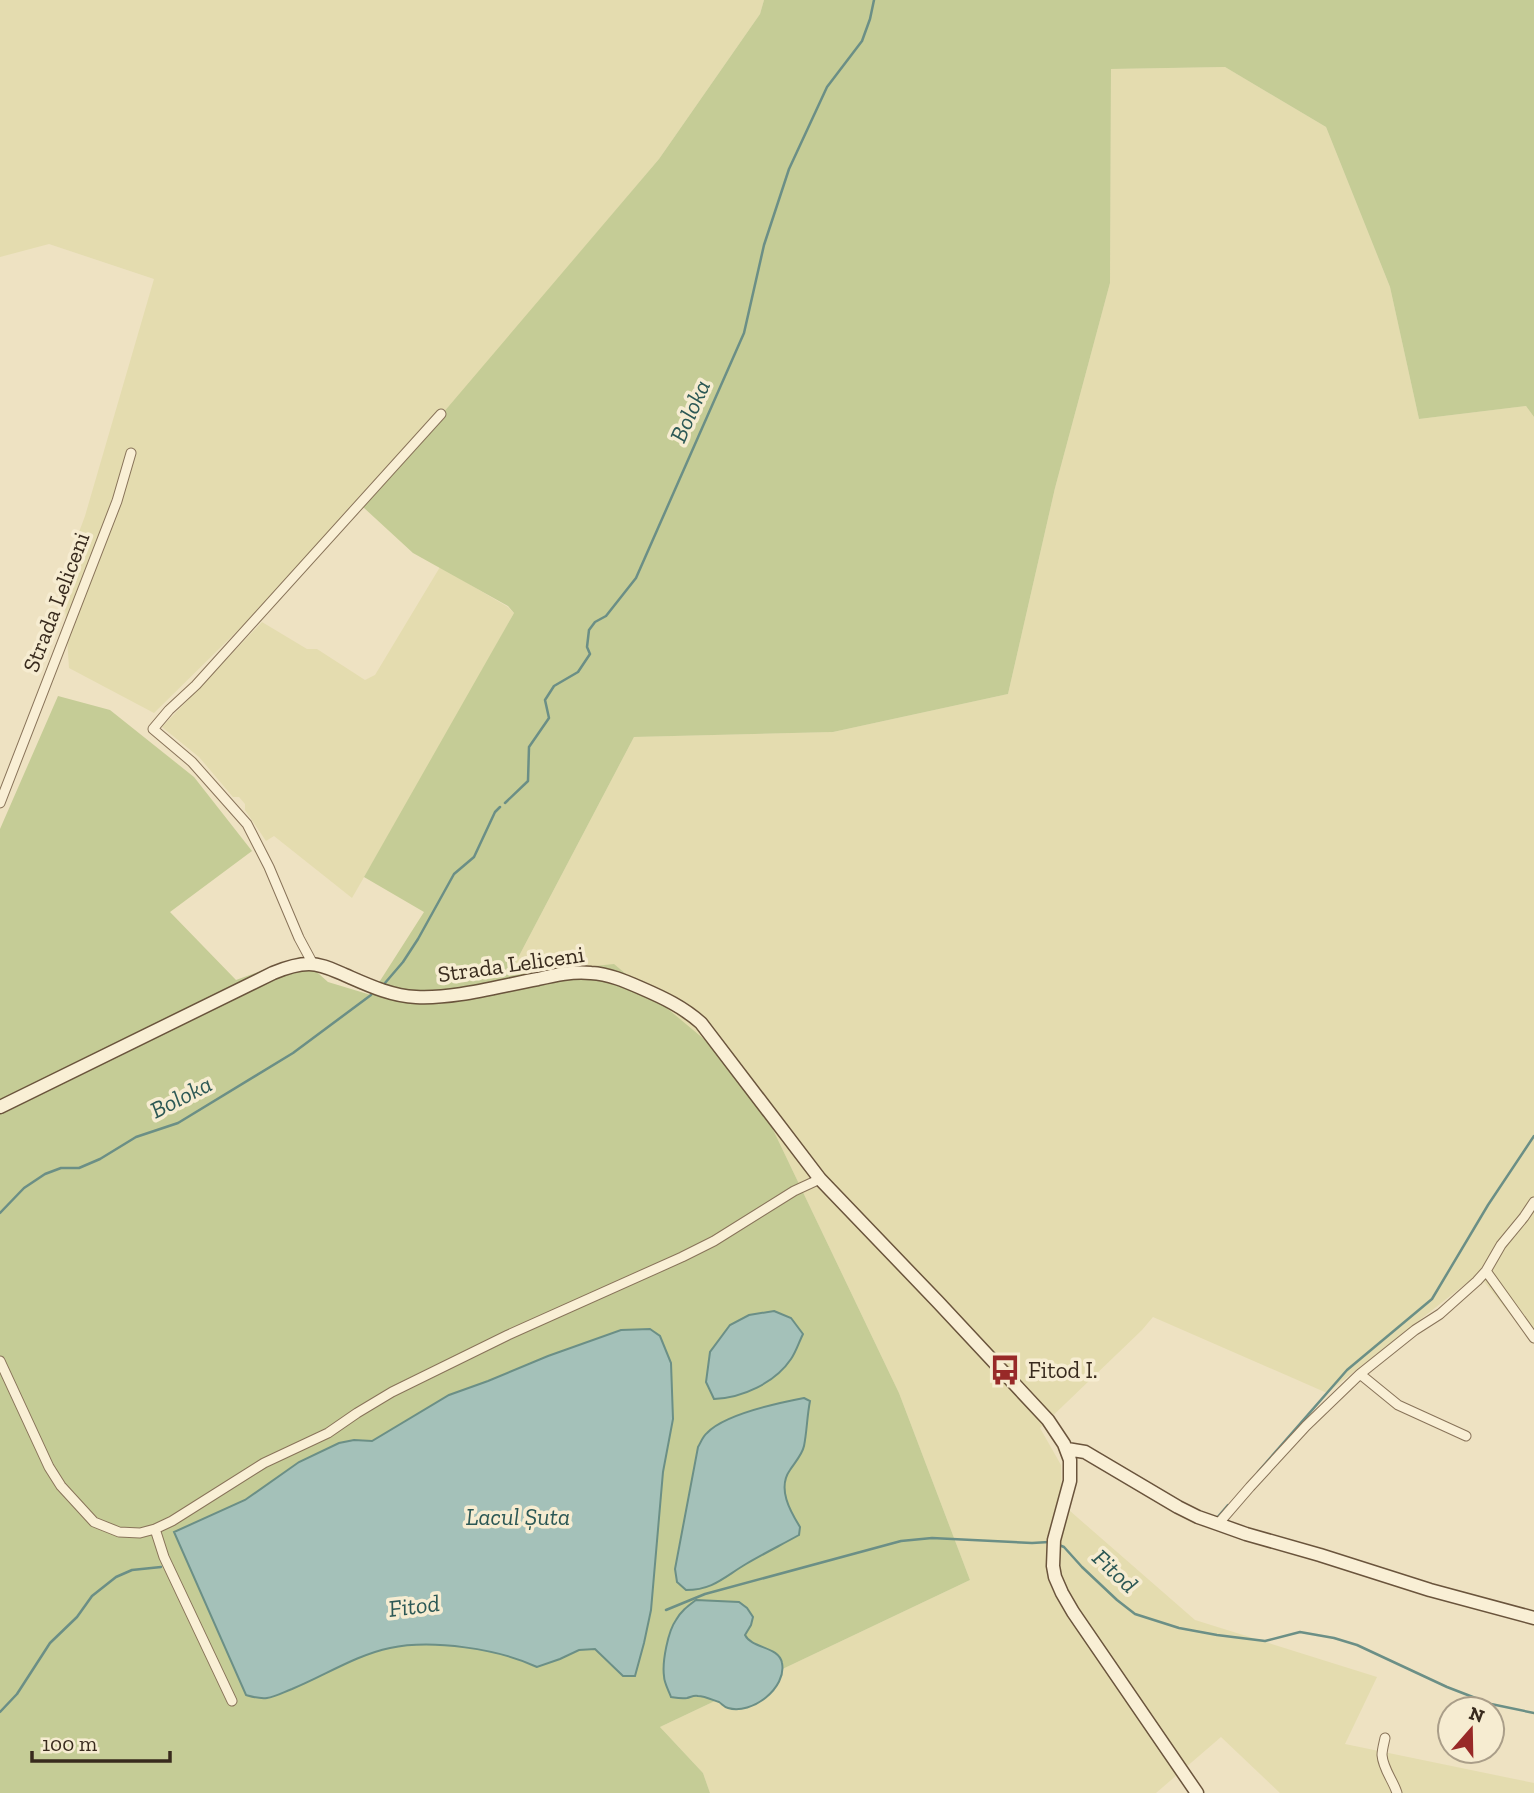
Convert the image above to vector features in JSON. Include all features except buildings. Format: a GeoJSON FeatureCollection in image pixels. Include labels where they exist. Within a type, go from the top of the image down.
{"type":"FeatureCollection","features":[{"type":"Feature","properties":{"kind":"main road"},"geometry":{"type":"LineString","coordinates":[[0,1107],[273,973],[300,964],[313,964]]}},
{"type":"Feature","properties":{"kind":"main road","name":"Strada Leliceni"},"geometry":{"type":"LineString","coordinates":[[313,964],[378,989],[418,997],[464,993],[584,972],[614,977],[690,1013],[701,1023],[820,1180],[1048,1420],[1067,1450]]}},
{"type":"Feature","properties":{"kind":"main road"},"geometry":{"type":"LineString","coordinates":[[1197,1793],[1073,1612],[1055,1577],[1053,1543],[1069,1486],[1070,1460],[1067,1450],[1085,1452],[1198,1517],[1430,1590],[1534,1618]]}},
{"type":"Feature","properties":{"kind":"street"},"geometry":{"type":"LineString","coordinates":[[313,964],[247,824],[192,762],[153,729],[441,414]]}},
{"type":"Feature","properties":{"kind":"street","name":"Strada Leliceni"},"geometry":{"type":"LineString","coordinates":[[0,803],[117,502],[131,453]]}},
{"type":"Feature","properties":{"kind":"street"},"geometry":{"type":"LineString","coordinates":[[0,1361],[49,1467],[61,1486],[94,1522],[119,1532],[140,1533],[172,1521],[264,1463],[328,1433],[392,1392],[508,1335],[660,1268],[714,1241],[794,1191],[820,1180]]}},
{"type":"Feature","properties":{"kind":"street"},"geometry":{"type":"LineString","coordinates":[[1218,1524],[1306,1426],[1360,1374],[1415,1330],[1440,1314],[1486,1271],[1534,1202]]}},
{"type":"Feature","properties":{"kind":"street"},"geometry":{"type":"LineString","coordinates":[[1486,1271],[1534,1338]]}},
{"type":"Feature","properties":{"kind":"street"},"geometry":{"type":"LineString","coordinates":[[1360,1374],[1398,1405],[1465,1436]]}},
{"type":"Feature","properties":{"kind":"street"},"geometry":{"type":"LineString","coordinates":[[155,1529],[164,1557],[232,1700]]}},
{"type":"Feature","properties":{"kind":"street"},"geometry":{"type":"LineString","coordinates":[[1385,1738],[1382,1755],[1397,1793]]}},
{"type":"Feature","properties":{"kind":"shaded area"},"geometry":{"type":"Polygon","coordinates":[[[0,0],[764,0],[760,14],[659,159],[474,378],[363,507],[154,713],[69,668],[63,575],[85,516],[154,279],[49,244],[0,257],[0,0]]]}},
{"type":"Feature","properties":{"kind":"shaded area"},"geometry":{"type":"Polygon","coordinates":[[[1225,67],[1326,127],[1390,287],[1419,419],[1526,406],[1534,417],[1534,1344],[1478,1274],[1327,1393],[1153,1317],[1040,1428],[1061,1465],[1062,1504],[1195,1620],[1377,1677],[1345,1744],[1436,1763],[1436,1765],[1534,1783],[1534,1793],[1280,1793],[1221,1737],[1156,1793],[710,1793],[703,1773],[660,1727],[970,1580],[899,1393],[747,1075],[509,975],[634,737],[833,732],[1008,694],[1055,488],[1110,283],[1111,69],[1225,67]]]}},
{"type":"Feature","properties":{"kind":"shaded area"},"geometry":{"type":"Polygon","coordinates":[[[440,567],[514,613],[352,898],[274,836],[266,841],[239,797],[233,797],[199,757],[162,727],[262,622],[307,649],[317,649],[365,680],[375,675],[440,567]]]}},
{"type":"Feature","properties":{"kind":"green space"},"geometry":{"type":"Polygon","coordinates":[[[764,0],[1534,0],[1534,417],[1526,406],[1419,419],[1390,287],[1326,127],[1225,67],[1111,69],[1110,283],[1055,488],[1008,694],[833,732],[634,737],[509,975],[614,964],[747,1075],[899,1393],[970,1580],[660,1727],[703,1773],[710,1793],[0,1793],[0,829],[58,696],[110,710],[194,777],[252,851],[170,912],[236,980],[300,957],[328,982],[371,995],[424,912],[364,877],[514,613],[508,606],[413,553],[363,507],[659,159],[760,14],[764,0]]]}},
{"type":"Feature","properties":{"kind":"water"},"geometry":{"type":"Polygon","coordinates":[[[774,1311],[791,1318],[803,1334],[791,1359],[776,1375],[757,1388],[736,1396],[714,1399],[706,1382],[710,1352],[730,1325],[749,1315],[774,1311]]]}},
{"type":"Feature","properties":{"kind":"water","name":"Lacul Șuta"},"geometry":{"type":"Polygon","coordinates":[[[650,1329],[660,1336],[671,1363],[673,1419],[663,1472],[651,1610],[635,1676],[623,1676],[595,1649],[579,1650],[537,1667],[504,1655],[465,1647],[407,1645],[377,1651],[273,1697],[246,1695],[174,1532],[245,1500],[299,1462],[339,1443],[372,1441],[449,1395],[621,1330],[650,1329]]]}},
{"type":"Feature","properties":{"kind":"water"},"geometry":{"type":"Polygon","coordinates":[[[804,1398],[810,1401],[804,1446],[786,1477],[785,1484],[786,1499],[800,1527],[799,1535],[711,1585],[686,1590],[677,1582],[675,1569],[698,1447],[703,1437],[726,1420],[767,1406],[804,1398]]]}},
{"type":"Feature","properties":{"kind":"water"},"geometry":{"type":"Polygon","coordinates":[[[696,1600],[739,1602],[747,1608],[753,1617],[745,1635],[748,1640],[776,1653],[782,1663],[779,1682],[766,1698],[737,1709],[727,1708],[719,1702],[700,1696],[671,1697],[664,1670],[668,1639],[678,1617],[696,1600]]]}},
{"type":"Feature","properties":{"kind":"waterway","name":"Boloka"},"geometry":{"type":"LineString","coordinates":[[505,803],[528,781],[529,747],[549,718],[545,700],[554,686],[578,672],[590,654],[587,647],[589,630],[595,622],[606,616],[636,578],[744,333],[764,245],[789,169],[827,87],[862,41],[874,0]]}},
{"type":"Feature","properties":{"kind":"waterway","name":"Boloka"},"geometry":{"type":"LineString","coordinates":[[385,983],[418,939],[454,874],[474,857],[495,812],[500,807]]}},
{"type":"Feature","properties":{"kind":"waterway","name":"Boloka"},"geometry":{"type":"LineString","coordinates":[[0,1213],[24,1188],[45,1174],[61,1168],[79,1168],[100,1159],[136,1137],[178,1123],[293,1053],[371,995]]}},
{"type":"Feature","properties":{"kind":"waterway"},"geometry":{"type":"LineString","coordinates":[[1258,1472],[1347,1370],[1432,1299],[1488,1205],[1534,1136]]}},
{"type":"Feature","properties":{"kind":"waterway"},"geometry":{"type":"LineString","coordinates":[[1216,1519],[1228,1505]]}},
{"type":"Feature","properties":{"kind":"waterway","name":"Fitod"},"geometry":{"type":"LineString","coordinates":[[666,1610],[705,1594],[901,1541],[932,1538],[1049,1542]]}},
{"type":"Feature","properties":{"kind":"waterway","name":"Fitod"},"geometry":{"type":"LineString","coordinates":[[1059,1545],[1135,1614],[1179,1628],[1265,1641],[1300,1632],[1334,1638],[1357,1645],[1447,1687],[1491,1704],[1534,1713]]}},
{"type":"Feature","properties":{"kind":"waterway","name":"Fitod"},"geometry":{"type":"LineString","coordinates":[[0,1712],[17,1694],[50,1643],[77,1617],[92,1596],[116,1577],[132,1570],[161,1567]]}},
{"type":"Feature","properties":{"kind":"place","name":"Fitod I."},"geometry":{"type":"Point","coordinates":[1005,1370]}}]}
